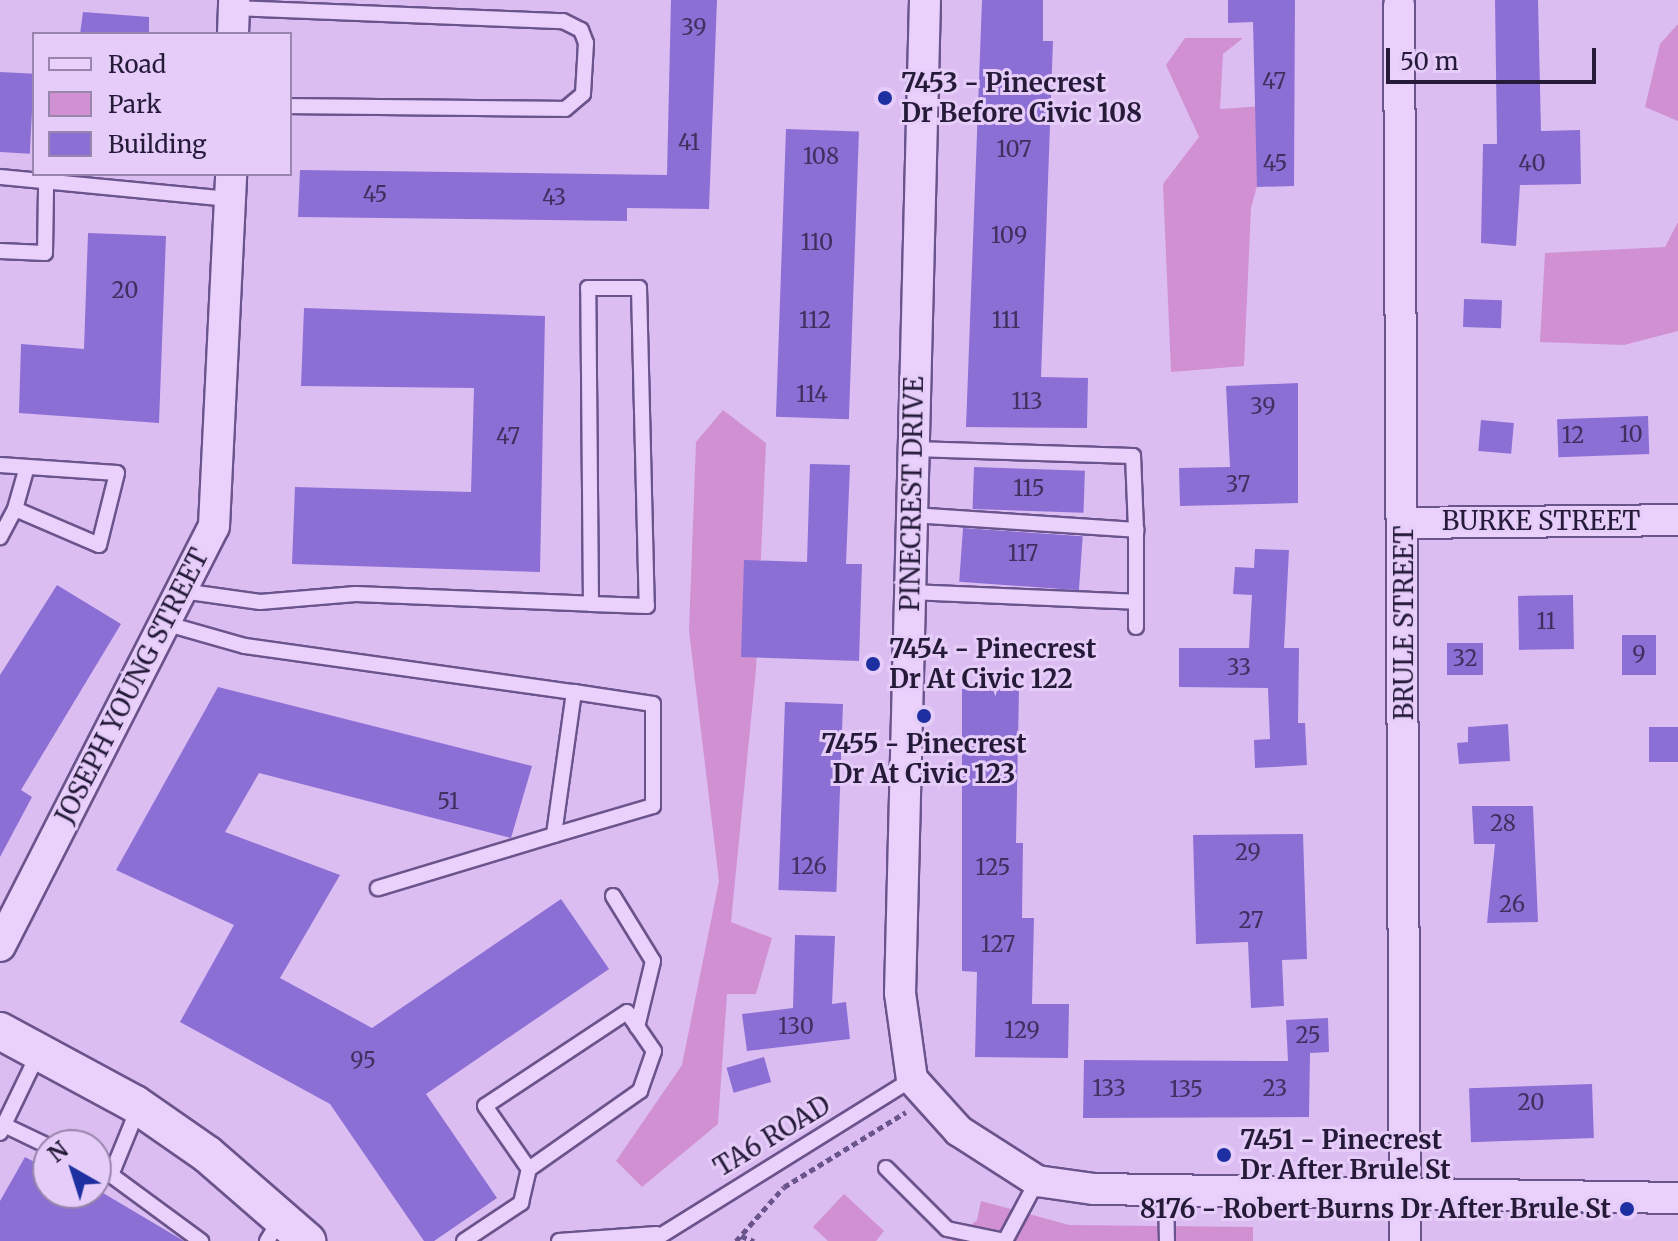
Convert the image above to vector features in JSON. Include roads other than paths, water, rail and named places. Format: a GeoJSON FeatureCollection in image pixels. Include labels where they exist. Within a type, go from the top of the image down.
{"type":"FeatureCollection","features":[{"type":"Feature","properties":{"kind":"street","name":"PINECREST DRIVE"},"geometry":{"type":"LineString","coordinates":[[919,1089],[900,993],[925,0]]}},
{"type":"Feature","properties":{"kind":"street","name":"BRULE STREET"},"geometry":{"type":"LineString","coordinates":[[1399,5],[1405,1241]]}},
{"type":"Feature","properties":{"kind":"street","name":"JOSEPH YOUNG STREET"},"geometry":{"type":"LineString","coordinates":[[0,946],[182,591],[217,503],[231,186]]}},
{"type":"Feature","properties":{"kind":"street","name":"BURKE STREET"},"geometry":{"type":"LineString","coordinates":[[1403,523],[1678,520]]}},
{"type":"Feature","properties":{"kind":"street"},"geometry":{"type":"LineString","coordinates":[[0,1031],[139,1107],[207,1154],[285,1234]]}},
{"type":"Feature","properties":{"kind":"street"},"geometry":{"type":"LineString","coordinates":[[919,1089],[986,1152],[1037,1181],[1166,1191],[1678,1198]]}},
{"type":"Feature","properties":{"kind":"lane"},"geometry":{"type":"LineString","coordinates":[[233,14],[553,20],[574,25],[586,43],[583,94],[565,109],[292,106]]}},
{"type":"Feature","properties":{"kind":"lane"},"geometry":{"type":"LineString","coordinates":[[0,177],[46,187],[231,186]]}},
{"type":"Feature","properties":{"kind":"lane"},"geometry":{"type":"LineString","coordinates":[[0,251],[45,253],[46,187]]}},
{"type":"Feature","properties":{"kind":"lane"},"geometry":{"type":"LineString","coordinates":[[182,591],[260,602],[356,594],[591,604],[647,606],[639,288],[588,288],[591,604]]}},
{"type":"Feature","properties":{"kind":"lane"},"geometry":{"type":"LineString","coordinates":[[913,449],[1133,456],[1136,627]]}},
{"type":"Feature","properties":{"kind":"lane"},"geometry":{"type":"LineString","coordinates":[[0,465],[26,470],[117,473],[99,545],[15,509]]}},
{"type":"Feature","properties":{"kind":"lane"},"geometry":{"type":"LineString","coordinates":[[0,537],[15,509],[26,470]]}},
{"type":"Feature","properties":{"kind":"lane"},"geometry":{"type":"LineString","coordinates":[[912,515],[1136,530]]}},
{"type":"Feature","properties":{"kind":"lane"},"geometry":{"type":"LineString","coordinates":[[910,592],[1136,602]]}},
{"type":"Feature","properties":{"kind":"lane"},"geometry":{"type":"LineString","coordinates":[[164,623],[245,646],[653,704],[653,806],[378,888]]}},
{"type":"Feature","properties":{"kind":"lane"},"geometry":{"type":"LineString","coordinates":[[554,835],[574,692]]}},
{"type":"Feature","properties":{"kind":"lane"},"geometry":{"type":"LineString","coordinates":[[613,896],[653,961],[637,1027]]}},
{"type":"Feature","properties":{"kind":"lane"},"geometry":{"type":"LineString","coordinates":[[464,1241],[521,1203],[529,1169],[640,1091],[654,1051],[627,1012],[485,1106],[529,1169]]}},
{"type":"Feature","properties":{"kind":"lane"},"geometry":{"type":"LineString","coordinates":[[32,1136],[4,1119],[39,1052]]}},
{"type":"Feature","properties":{"kind":"lane","name":"TA6 ROAD"},"geometry":{"type":"LineString","coordinates":[[559,1241],[655,1237],[919,1089]]}},
{"type":"Feature","properties":{"kind":"lane"},"geometry":{"type":"LineString","coordinates":[[112,1173],[139,1107]]}},
{"type":"Feature","properties":{"kind":"lane"},"geometry":{"type":"LineString","coordinates":[[886,1168],[958,1237],[1005,1241],[1037,1181]]}},
{"type":"Feature","properties":{"kind":"lane"},"geometry":{"type":"LineString","coordinates":[[112,1176],[201,1241]]}},
{"type":"Feature","properties":{"kind":"lane"},"geometry":{"type":"LineString","coordinates":[[1166,1191],[1167,1241]]}},
{"type":"Feature","properties":{"kind":"place","name":"7453 - Pinecrest Dr Before Civic 108"},"geometry":{"type":"Point","coordinates":[885,98]}},
{"type":"Feature","properties":{"kind":"place","name":"7454 - Pinecrest Dr At Civic 122"},"geometry":{"type":"Point","coordinates":[873,664]}},
{"type":"Feature","properties":{"kind":"place","name":"7455 - Pinecrest Dr At Civic 123"},"geometry":{"type":"Point","coordinates":[924,716]}},
{"type":"Feature","properties":{"kind":"place","name":"7451 - Pinecrest Dr After Brule St"},"geometry":{"type":"Point","coordinates":[1224,1155]}},
{"type":"Feature","properties":{"kind":"place","name":"8176 - Robert Burns Dr After Brule St"},"geometry":{"type":"Point","coordinates":[1627,1209]}}]}
